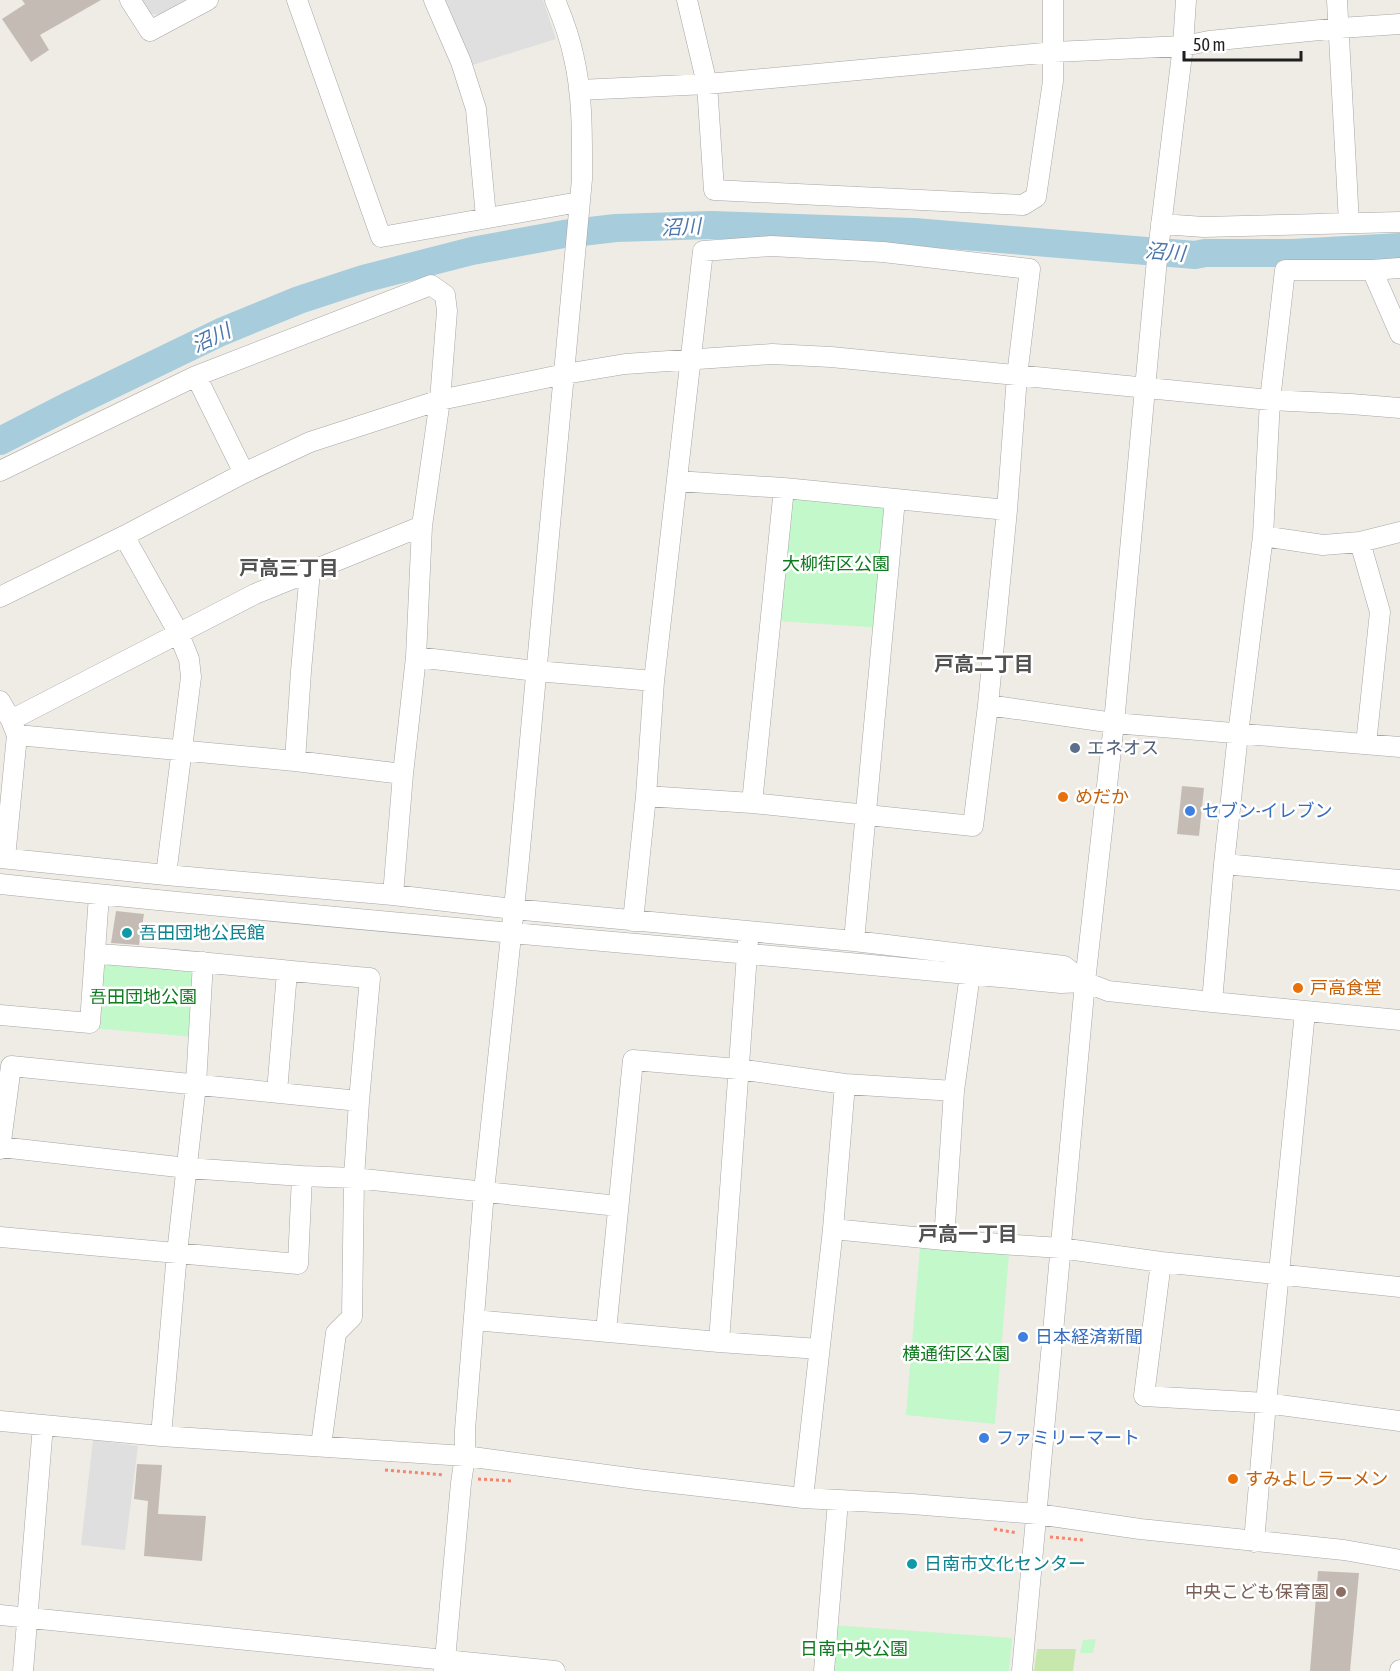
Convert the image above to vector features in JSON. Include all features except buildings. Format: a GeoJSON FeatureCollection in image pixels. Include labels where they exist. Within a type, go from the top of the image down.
{"type":"FeatureCollection","features":[{"type":"Feature","properties":{"kind":"street"},"geometry":{"type":"LineString","coordinates":[[130,0],[150,31],[208,0]]}},
{"type":"Feature","properties":{"kind":"street"},"geometry":{"type":"LineString","coordinates":[[297,0],[381,237],[579,202]]}},
{"type":"Feature","properties":{"kind":"street"},"geometry":{"type":"LineString","coordinates":[[434,0],[461,62],[476,109],[486,218]]}},
{"type":"Feature","properties":{"kind":"street"},"geometry":{"type":"LineString","coordinates":[[444,1665],[465,1456],[465,1430],[484,1191],[511,934],[582,179],[579,90],[565,24],[555,0]]}},
{"type":"Feature","properties":{"kind":"street"},"geometry":{"type":"LineString","coordinates":[[687,0],[707,84],[714,190],[1023,205],[1036,197],[1053,81],[1053,0]]}},
{"type":"Feature","properties":{"kind":"street"},"geometry":{"type":"LineString","coordinates":[[1022,1671],[1085,982],[1114,723],[1157,259],[1183,46],[1186,0]]}},
{"type":"Feature","properties":{"kind":"street"},"geometry":{"type":"LineString","coordinates":[[1337,0],[1349,224]]}},
{"type":"Feature","properties":{"kind":"street"},"geometry":{"type":"LineString","coordinates":[[579,90],[707,84],[1053,52],[1183,46],[1340,28],[1400,24]]}},
{"type":"Feature","properties":{"kind":"street"},"geometry":{"type":"LineString","coordinates":[[1161,228],[1400,222]]}},
{"type":"Feature","properties":{"kind":"street"},"geometry":{"type":"LineString","coordinates":[[633,921],[646,796],[654,681],[703,250],[771,246],[883,252],[1030,269],[1017,376],[1007,510],[988,705],[973,826],[752,803],[646,796]]}},
{"type":"Feature","properties":{"kind":"street"},"geometry":{"type":"LineString","coordinates":[[1212,1002],[1238,734],[1263,536],[1270,400],[1285,270],[1400,268]]}},
{"type":"Feature","properties":{"kind":"street"},"geometry":{"type":"LineString","coordinates":[[1372,270],[1400,334]]}},
{"type":"Feature","properties":{"kind":"street"},"geometry":{"type":"LineString","coordinates":[[0,471],[196,376],[431,285],[445,295],[447,311],[440,400],[422,526],[416,657],[393,895]]}},
{"type":"Feature","properties":{"kind":"street"},"geometry":{"type":"LineString","coordinates":[[0,597],[309,442],[440,400],[626,364],[772,354],[831,357],[1270,400],[1400,408]]}},
{"type":"Feature","properties":{"kind":"street"},"geometry":{"type":"LineString","coordinates":[[196,376],[244,473]]}},
{"type":"Feature","properties":{"kind":"street"},"geometry":{"type":"LineString","coordinates":[[677,481],[784,488],[1007,510]]}},
{"type":"Feature","properties":{"kind":"street"},"geometry":{"type":"LineString","coordinates":[[752,803],[784,488]]}},
{"type":"Feature","properties":{"kind":"street"},"geometry":{"type":"LineString","coordinates":[[854,941],[895,499]]}},
{"type":"Feature","properties":{"kind":"street"},"geometry":{"type":"LineString","coordinates":[[14,728],[178,632],[255,594],[422,526]]}},
{"type":"Feature","properties":{"kind":"street"},"geometry":{"type":"LineString","coordinates":[[1263,536],[1323,545],[1360,542],[1400,532]]}},
{"type":"Feature","properties":{"kind":"street"},"geometry":{"type":"LineString","coordinates":[[124,536],[178,632],[189,659],[191,677],[166,875]]}},
{"type":"Feature","properties":{"kind":"street"},"geometry":{"type":"LineString","coordinates":[[1360,542],[1380,612],[1366,744]]}},
{"type":"Feature","properties":{"kind":"street"},"geometry":{"type":"LineString","coordinates":[[295,761],[310,571]]}},
{"type":"Feature","properties":{"kind":"street"},"geometry":{"type":"LineString","coordinates":[[416,657],[536,671],[654,681]]}},
{"type":"Feature","properties":{"kind":"street"},"geometry":{"type":"LineString","coordinates":[[0,701],[14,728],[2,858],[854,941],[1064,966],[1085,982],[1108,991],[1400,1020]]}},
{"type":"Feature","properties":{"kind":"street"},"geometry":{"type":"LineString","coordinates":[[988,705],[1114,723],[1400,747]]}},
{"type":"Feature","properties":{"kind":"street"},"geometry":{"type":"LineString","coordinates":[[14,728],[183,751],[403,774]]}},
{"type":"Feature","properties":{"kind":"street"},"geometry":{"type":"LineString","coordinates":[[1224,864],[1400,880]]}},
{"type":"Feature","properties":{"kind":"street"},"geometry":{"type":"LineString","coordinates":[[0,884],[511,934],[747,953],[1061,983],[1085,982]]}},
{"type":"Feature","properties":{"kind":"street"},"geometry":{"type":"LineString","coordinates":[[0,1015],[90,1023],[99,895]]}},
{"type":"Feature","properties":{"kind":"street"},"geometry":{"type":"LineString","coordinates":[[719,1342],[748,931]]}},
{"type":"Feature","properties":{"kind":"street"},"geometry":{"type":"LineString","coordinates":[[96,954],[370,978],[354,1178],[352,1317],[336,1333],[321,1446]]}},
{"type":"Feature","properties":{"kind":"street"},"geometry":{"type":"LineString","coordinates":[[160,1436],[196,1085],[203,962]]}},
{"type":"Feature","properties":{"kind":"street"},"geometry":{"type":"LineString","coordinates":[[277,1092],[287,972]]}},
{"type":"Feature","properties":{"kind":"street"},"geometry":{"type":"LineString","coordinates":[[944,1240],[954,1091],[970,974]]}},
{"type":"Feature","properties":{"kind":"street"},"geometry":{"type":"LineString","coordinates":[[1254,1542],[1305,1012]]}},
{"type":"Feature","properties":{"kind":"street"},"geometry":{"type":"LineString","coordinates":[[606,1331],[633,1060],[738,1069],[845,1084],[954,1091]]}},
{"type":"Feature","properties":{"kind":"street"},"geometry":{"type":"LineString","coordinates":[[359,1101],[11,1066],[0,1148],[187,1168],[354,1178],[618,1206]]}},
{"type":"Feature","properties":{"kind":"street"},"geometry":{"type":"LineString","coordinates":[[804,1498],[833,1229],[845,1084]]}},
{"type":"Feature","properties":{"kind":"street"},"geometry":{"type":"LineString","coordinates":[[0,1237],[298,1264],[302,1176]]}},
{"type":"Feature","properties":{"kind":"street"},"geometry":{"type":"LineString","coordinates":[[833,1229],[1060,1248],[1161,1262],[1400,1287]]}},
{"type":"Feature","properties":{"kind":"street"},"geometry":{"type":"LineString","coordinates":[[1161,1262],[1144,1396],[1266,1403],[1400,1421]]}},
{"type":"Feature","properties":{"kind":"street"},"geometry":{"type":"LineString","coordinates":[[474,1320],[819,1349]]}},
{"type":"Feature","properties":{"kind":"street"},"geometry":{"type":"LineString","coordinates":[[0,1420],[160,1436],[465,1456],[804,1498],[1037,1514],[1140,1529],[1344,1550],[1400,1560]]}},
{"type":"Feature","properties":{"kind":"street"},"geometry":{"type":"LineString","coordinates":[[23,1671],[43,1425]]}},
{"type":"Feature","properties":{"kind":"street"},"geometry":{"type":"LineString","coordinates":[[824,1671],[838,1500]]}},
{"type":"Feature","properties":{"kind":"street"},"geometry":{"type":"LineString","coordinates":[[0,1615],[444,1665],[555,1671]]}},
{"type":"Feature","properties":{"kind":"green space","name":"大柳街区公園"},"geometry":{"type":"Polygon","coordinates":[[[790,498],[894,507],[883,628],[777,621],[790,498]]]}},
{"type":"Feature","properties":{"kind":"green space","name":"吾田団地公園"},"geometry":{"type":"Polygon","coordinates":[[[100,955],[199,967],[194,1037],[92,1028],[100,955]]]}},
{"type":"Feature","properties":{"kind":"green space","name":"横通街区公園"},"geometry":{"type":"Polygon","coordinates":[[[920,1247],[1009,1254],[995,1424],[906,1415],[920,1247]]]}},
{"type":"Feature","properties":{"kind":"green space","name":"日南中央公園"},"geometry":{"type":"Polygon","coordinates":[[[832,1625],[1012,1638],[1009,1671],[830,1671],[832,1625]]]}},
{"type":"Feature","properties":{"kind":"green space"},"geometry":{"type":"Polygon","coordinates":[[[1096,1639],[1093,1653],[1080,1653],[1083,1640],[1096,1639]]]}},
{"type":"Feature","properties":{"kind":"green space"},"geometry":{"type":"Polygon","coordinates":[[[1037,1649],[1076,1649],[1073,1671],[1034,1671],[1037,1649]]]}},
{"type":"Feature","properties":{"kind":"shaded area"},"geometry":{"type":"Polygon","coordinates":[[[142,0],[189,0],[162,15],[151,14],[142,0]]]}},
{"type":"Feature","properties":{"kind":"shaded area"},"geometry":{"type":"Polygon","coordinates":[[[439,0],[543,0],[556,39],[469,66],[439,0]]]}},
{"type":"Feature","properties":{"kind":"shaded area"},"geometry":{"type":"Polygon","coordinates":[[[93,1440],[138,1446],[125,1550],[81,1545],[93,1440]]]}},
{"type":"Feature","properties":{"kind":"waterway","name":"沼川"},"geometry":{"type":"LineString","coordinates":[[0,441],[221,332],[299,300],[363,279],[472,251],[564,234],[616,228],[711,225],[914,232],[1195,255],[1400,247]]}},
{"type":"Feature","properties":{"kind":"place","name":"エネオス"},"geometry":{"type":"Point","coordinates":[1075,748]}},
{"type":"Feature","properties":{"kind":"place","name":"めだか"},"geometry":{"type":"Point","coordinates":[1063,797]}},
{"type":"Feature","properties":{"kind":"place","name":"セブン-イレブン"},"geometry":{"type":"Point","coordinates":[1190,811]}},
{"type":"Feature","properties":{"kind":"place","name":"吾田団地公民館"},"geometry":{"type":"Point","coordinates":[127,933]}},
{"type":"Feature","properties":{"kind":"place","name":"戸高食堂"},"geometry":{"type":"Point","coordinates":[1298,988]}},
{"type":"Feature","properties":{"kind":"place","name":"日本経済新聞"},"geometry":{"type":"Point","coordinates":[1023,1337]}},
{"type":"Feature","properties":{"kind":"place","name":"ファミリーマート"},"geometry":{"type":"Point","coordinates":[984,1438]}},
{"type":"Feature","properties":{"kind":"place","name":"すみよしラーメン"},"geometry":{"type":"Point","coordinates":[1233,1479]}},
{"type":"Feature","properties":{"kind":"place","name":"日南市文化センター"},"geometry":{"type":"Point","coordinates":[912,1564]}},
{"type":"Feature","properties":{"kind":"place","name":"中央こども保育園"},"geometry":{"type":"Point","coordinates":[1341,1592]}},
{"type":"Feature","properties":{"kind":"district","name":"戸高三丁目"},"geometry":{"type":"Point","coordinates":[289,568]}},
{"type":"Feature","properties":{"kind":"district","name":"戸高二丁目"},"geometry":{"type":"Point","coordinates":[984,664]}},
{"type":"Feature","properties":{"kind":"district","name":"戸高一丁目"},"geometry":{"type":"Point","coordinates":[968,1234]}}]}
